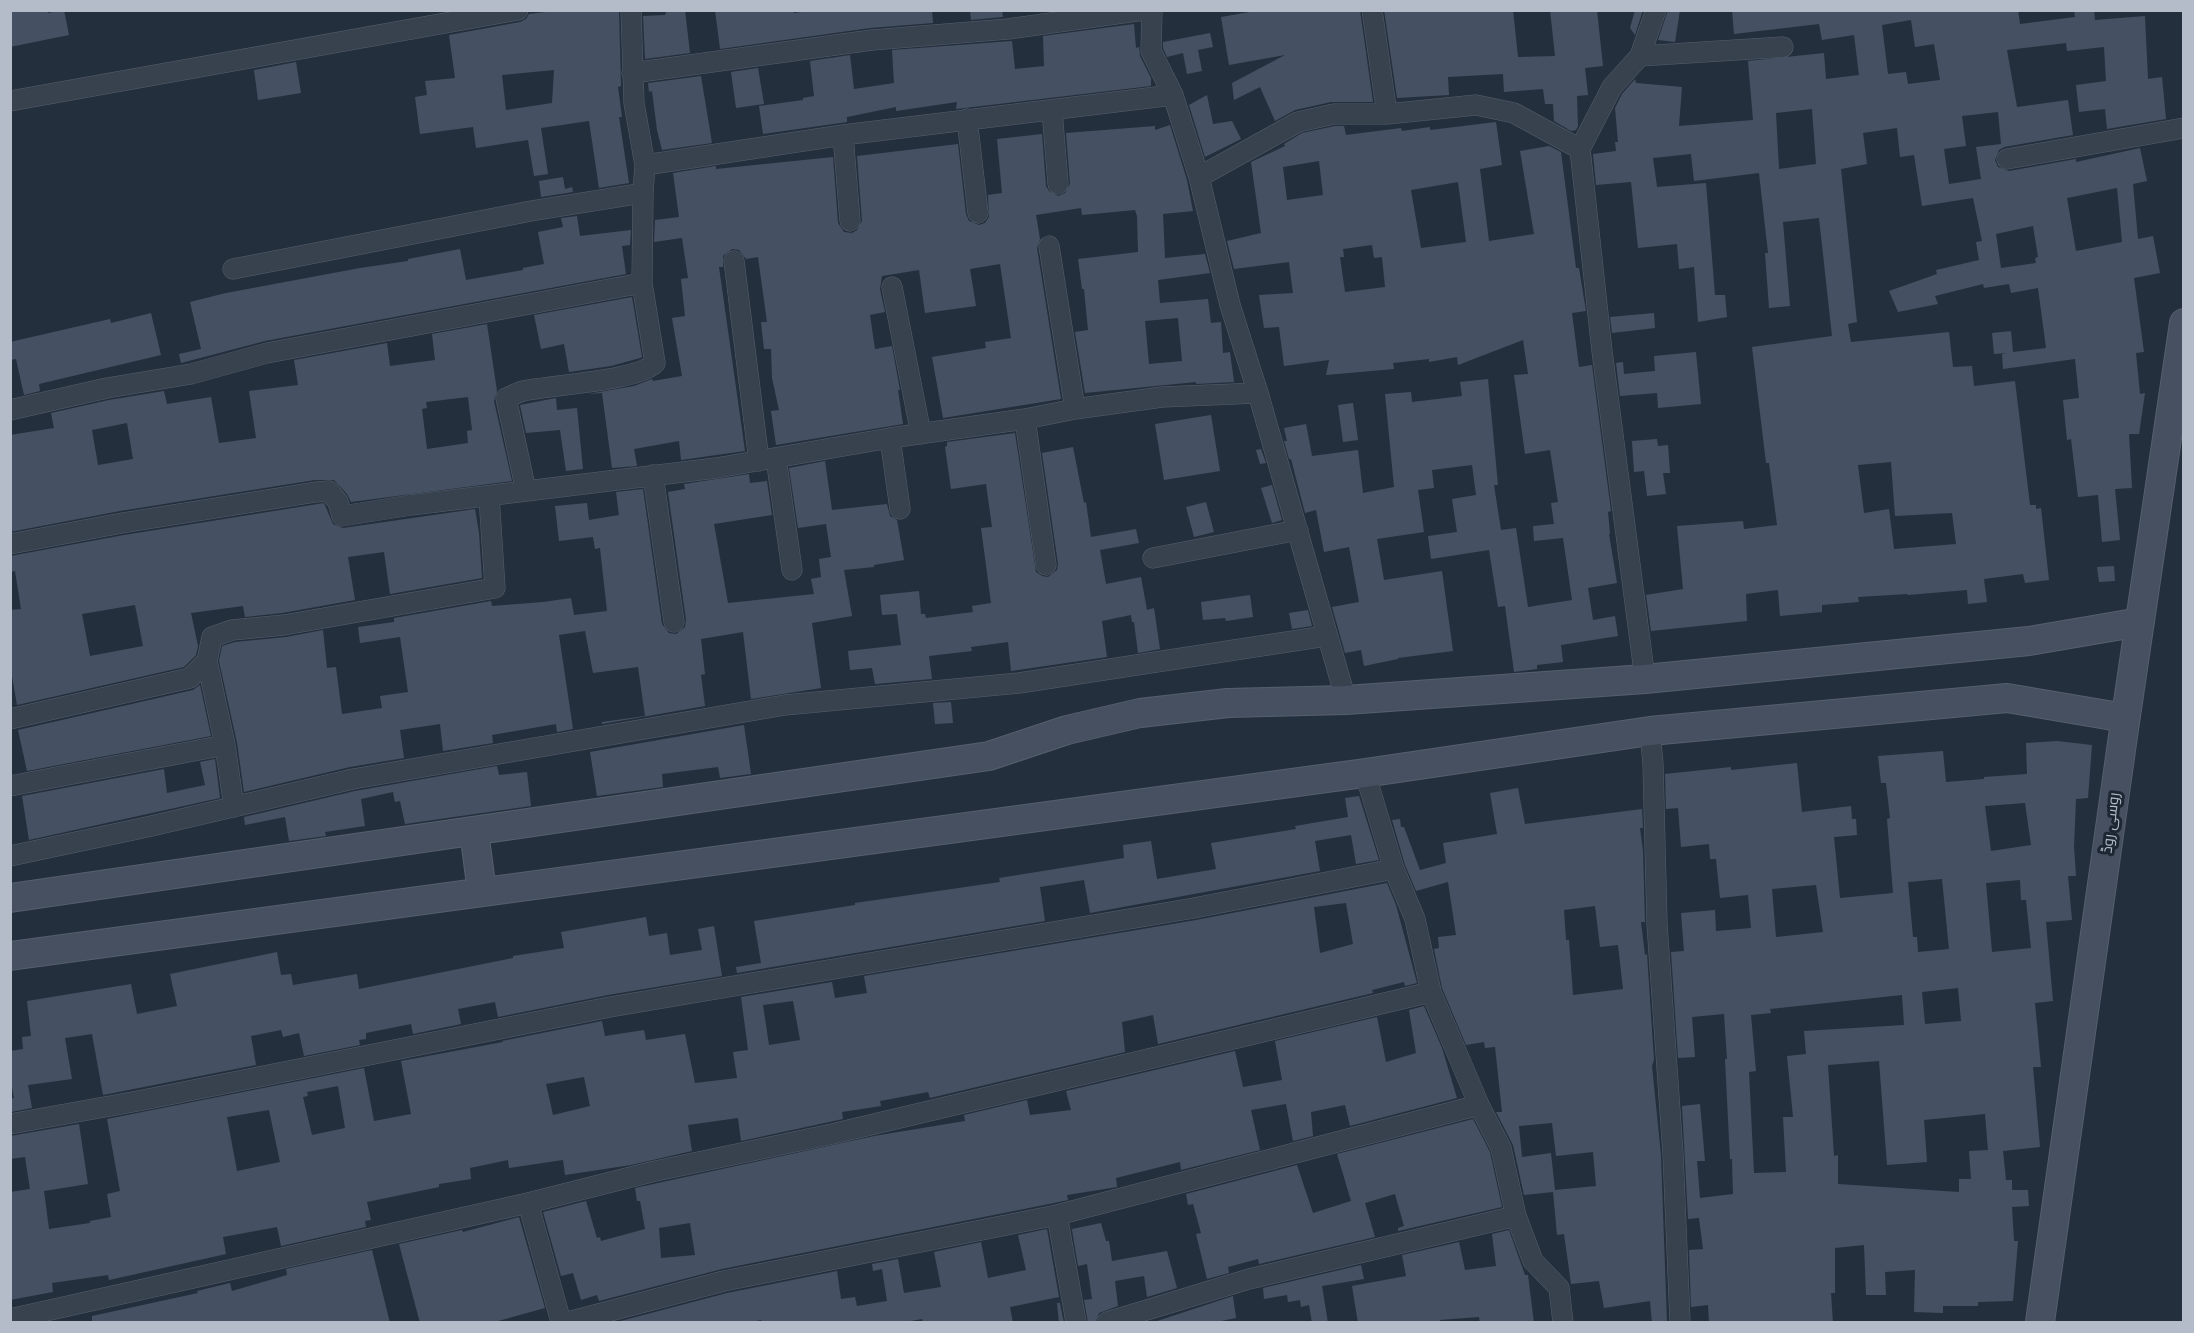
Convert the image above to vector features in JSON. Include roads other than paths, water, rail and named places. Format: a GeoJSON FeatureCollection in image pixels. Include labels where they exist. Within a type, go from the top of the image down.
{"type":"FeatureCollection","features":[{"type":"Feature","properties":{"kind":"street"},"geometry":{"type":"LineString","coordinates":[[10,101],[518,10]]}},
{"type":"Feature","properties":{"kind":"street"},"geometry":{"type":"LineString","coordinates":[[526,491],[506,398],[521,392],[622,376],[651,368],[655,363],[642,283],[642,193],[645,165],[634,103],[631,10]]}},
{"type":"Feature","properties":{"kind":"street"},"geometry":{"type":"LineString","coordinates":[[632,73],[872,40],[1008,29],[1144,10]]}},
{"type":"Feature","properties":{"kind":"street"},"geometry":{"type":"LineString","coordinates":[[1152,10],[1151,51],[1173,95],[1199,177],[1230,305],[1258,393],[1326,636],[1346,699]]}},
{"type":"Feature","properties":{"kind":"street"},"geometry":{"type":"LineString","coordinates":[[1372,10],[1387,114]]}},
{"type":"Feature","properties":{"kind":"street"},"geometry":{"type":"LineString","coordinates":[[1645,679],[1602,351],[1580,149],[1612,87],[1640,56],[1656,10]]}},
{"type":"Feature","properties":{"kind":"street"},"geometry":{"type":"LineString","coordinates":[[1640,56],[1783,47]]}},
{"type":"Feature","properties":{"kind":"street"},"geometry":{"type":"LineString","coordinates":[[645,165],[843,135],[1173,95]]}},
{"type":"Feature","properties":{"kind":"street"},"geometry":{"type":"LineString","coordinates":[[1199,177],[1298,122],[1334,114],[1387,114],[1476,105],[1514,112],[1580,149]]}},
{"type":"Feature","properties":{"kind":"street"},"geometry":{"type":"LineString","coordinates":[[1052,110],[1058,184]]}},
{"type":"Feature","properties":{"kind":"street"},"geometry":{"type":"LineString","coordinates":[[967,119],[978,213]]}},
{"type":"Feature","properties":{"kind":"street"},"geometry":{"type":"LineString","coordinates":[[2007,159],[2184,128]]}},
{"type":"Feature","properties":{"kind":"street"},"geometry":{"type":"LineString","coordinates":[[843,135],[850,221]]}},
{"type":"Feature","properties":{"kind":"street"},"geometry":{"type":"LineString","coordinates":[[233,269],[531,211],[642,193]]}},
{"type":"Feature","properties":{"kind":"street"},"geometry":{"type":"LineString","coordinates":[[1049,246],[1075,409]]}},
{"type":"Feature","properties":{"kind":"street"},"geometry":{"type":"LineString","coordinates":[[734,261],[767,460],[792,570]]}},
{"type":"Feature","properties":{"kind":"street"},"geometry":{"type":"LineString","coordinates":[[10,410],[107,388],[191,374],[267,353],[642,283]]}},
{"type":"Feature","properties":{"kind":"street"},"geometry":{"type":"LineString","coordinates":[[892,287],[921,434]]}},
{"type":"Feature","properties":{"kind":"street","name":"روسی روڈ"},"geometry":{"type":"LineString","coordinates":[[2040,1323],[2125,718],[2184,323]]}},
{"type":"Feature","properties":{"kind":"street"},"geometry":{"type":"LineString","coordinates":[[10,544],[122,523],[323,491],[329,491],[338,502],[342,516],[411,505],[767,460],[890,438],[1162,397],[1258,393]]}},
{"type":"Feature","properties":{"kind":"street"},"geometry":{"type":"LineString","coordinates":[[1025,419],[1046,565]]}},
{"type":"Feature","properties":{"kind":"street"},"geometry":{"type":"LineString","coordinates":[[890,438],[900,508]]}},
{"type":"Feature","properties":{"kind":"street"},"geometry":{"type":"LineString","coordinates":[[653,475],[674,622]]}},
{"type":"Feature","properties":{"kind":"street"},"geometry":{"type":"LineString","coordinates":[[234,807],[225,745],[207,661],[213,637],[232,630],[284,625],[495,588],[489,496]]}},
{"type":"Feature","properties":{"kind":"street"},"geometry":{"type":"LineString","coordinates":[[1152,558],[1298,530]]}},
{"type":"Feature","properties":{"kind":"street"},"geometry":{"type":"LineString","coordinates":[[10,898],[989,756],[1066,730],[1140,713],[1228,703],[1346,699],[1645,679],[2029,641],[2140,622]]}},
{"type":"Feature","properties":{"kind":"street"},"geometry":{"type":"LineString","coordinates":[[10,856],[353,779],[785,705],[1019,683],[1326,636]]}},
{"type":"Feature","properties":{"kind":"street"},"geometry":{"type":"LineString","coordinates":[[10,719],[190,678],[207,661]]}},
{"type":"Feature","properties":{"kind":"street"},"geometry":{"type":"LineString","coordinates":[[10,956],[1365,773],[1650,731],[2007,698],[2125,718]]}},
{"type":"Feature","properties":{"kind":"street"},"geometry":{"type":"LineString","coordinates":[[1650,731],[1653,764],[1657,924],[1673,1154],[1680,1323]]}},
{"type":"Feature","properties":{"kind":"street"},"geometry":{"type":"LineString","coordinates":[[10,786],[225,745]]}},
{"type":"Feature","properties":{"kind":"street"},"geometry":{"type":"LineString","coordinates":[[1365,773],[1394,869],[1415,919],[1431,992],[1479,1105],[1501,1148],[1516,1216],[1533,1261],[1559,1288],[1563,1323]]}},
{"type":"Feature","properties":{"kind":"street"},"geometry":{"type":"LineString","coordinates":[[474,831],[482,892]]}},
{"type":"Feature","properties":{"kind":"street"},"geometry":{"type":"LineString","coordinates":[[10,1124],[149,1099],[609,1007],[1194,908],[1394,869]]}},
{"type":"Feature","properties":{"kind":"street"},"geometry":{"type":"LineString","coordinates":[[10,1319],[528,1203],[651,1172],[832,1134],[1431,992]]}},
{"type":"Feature","properties":{"kind":"street"},"geometry":{"type":"LineString","coordinates":[[568,1323],[724,1281],[1057,1215],[1479,1105]]}},
{"type":"Feature","properties":{"kind":"street"},"geometry":{"type":"LineString","coordinates":[[528,1203],[561,1323]]}},
{"type":"Feature","properties":{"kind":"street"},"geometry":{"type":"LineString","coordinates":[[1057,1215],[1076,1323]]}},
{"type":"Feature","properties":{"kind":"street"},"geometry":{"type":"LineString","coordinates":[[1107,1323],[1249,1279],[1516,1216]]}}]}
